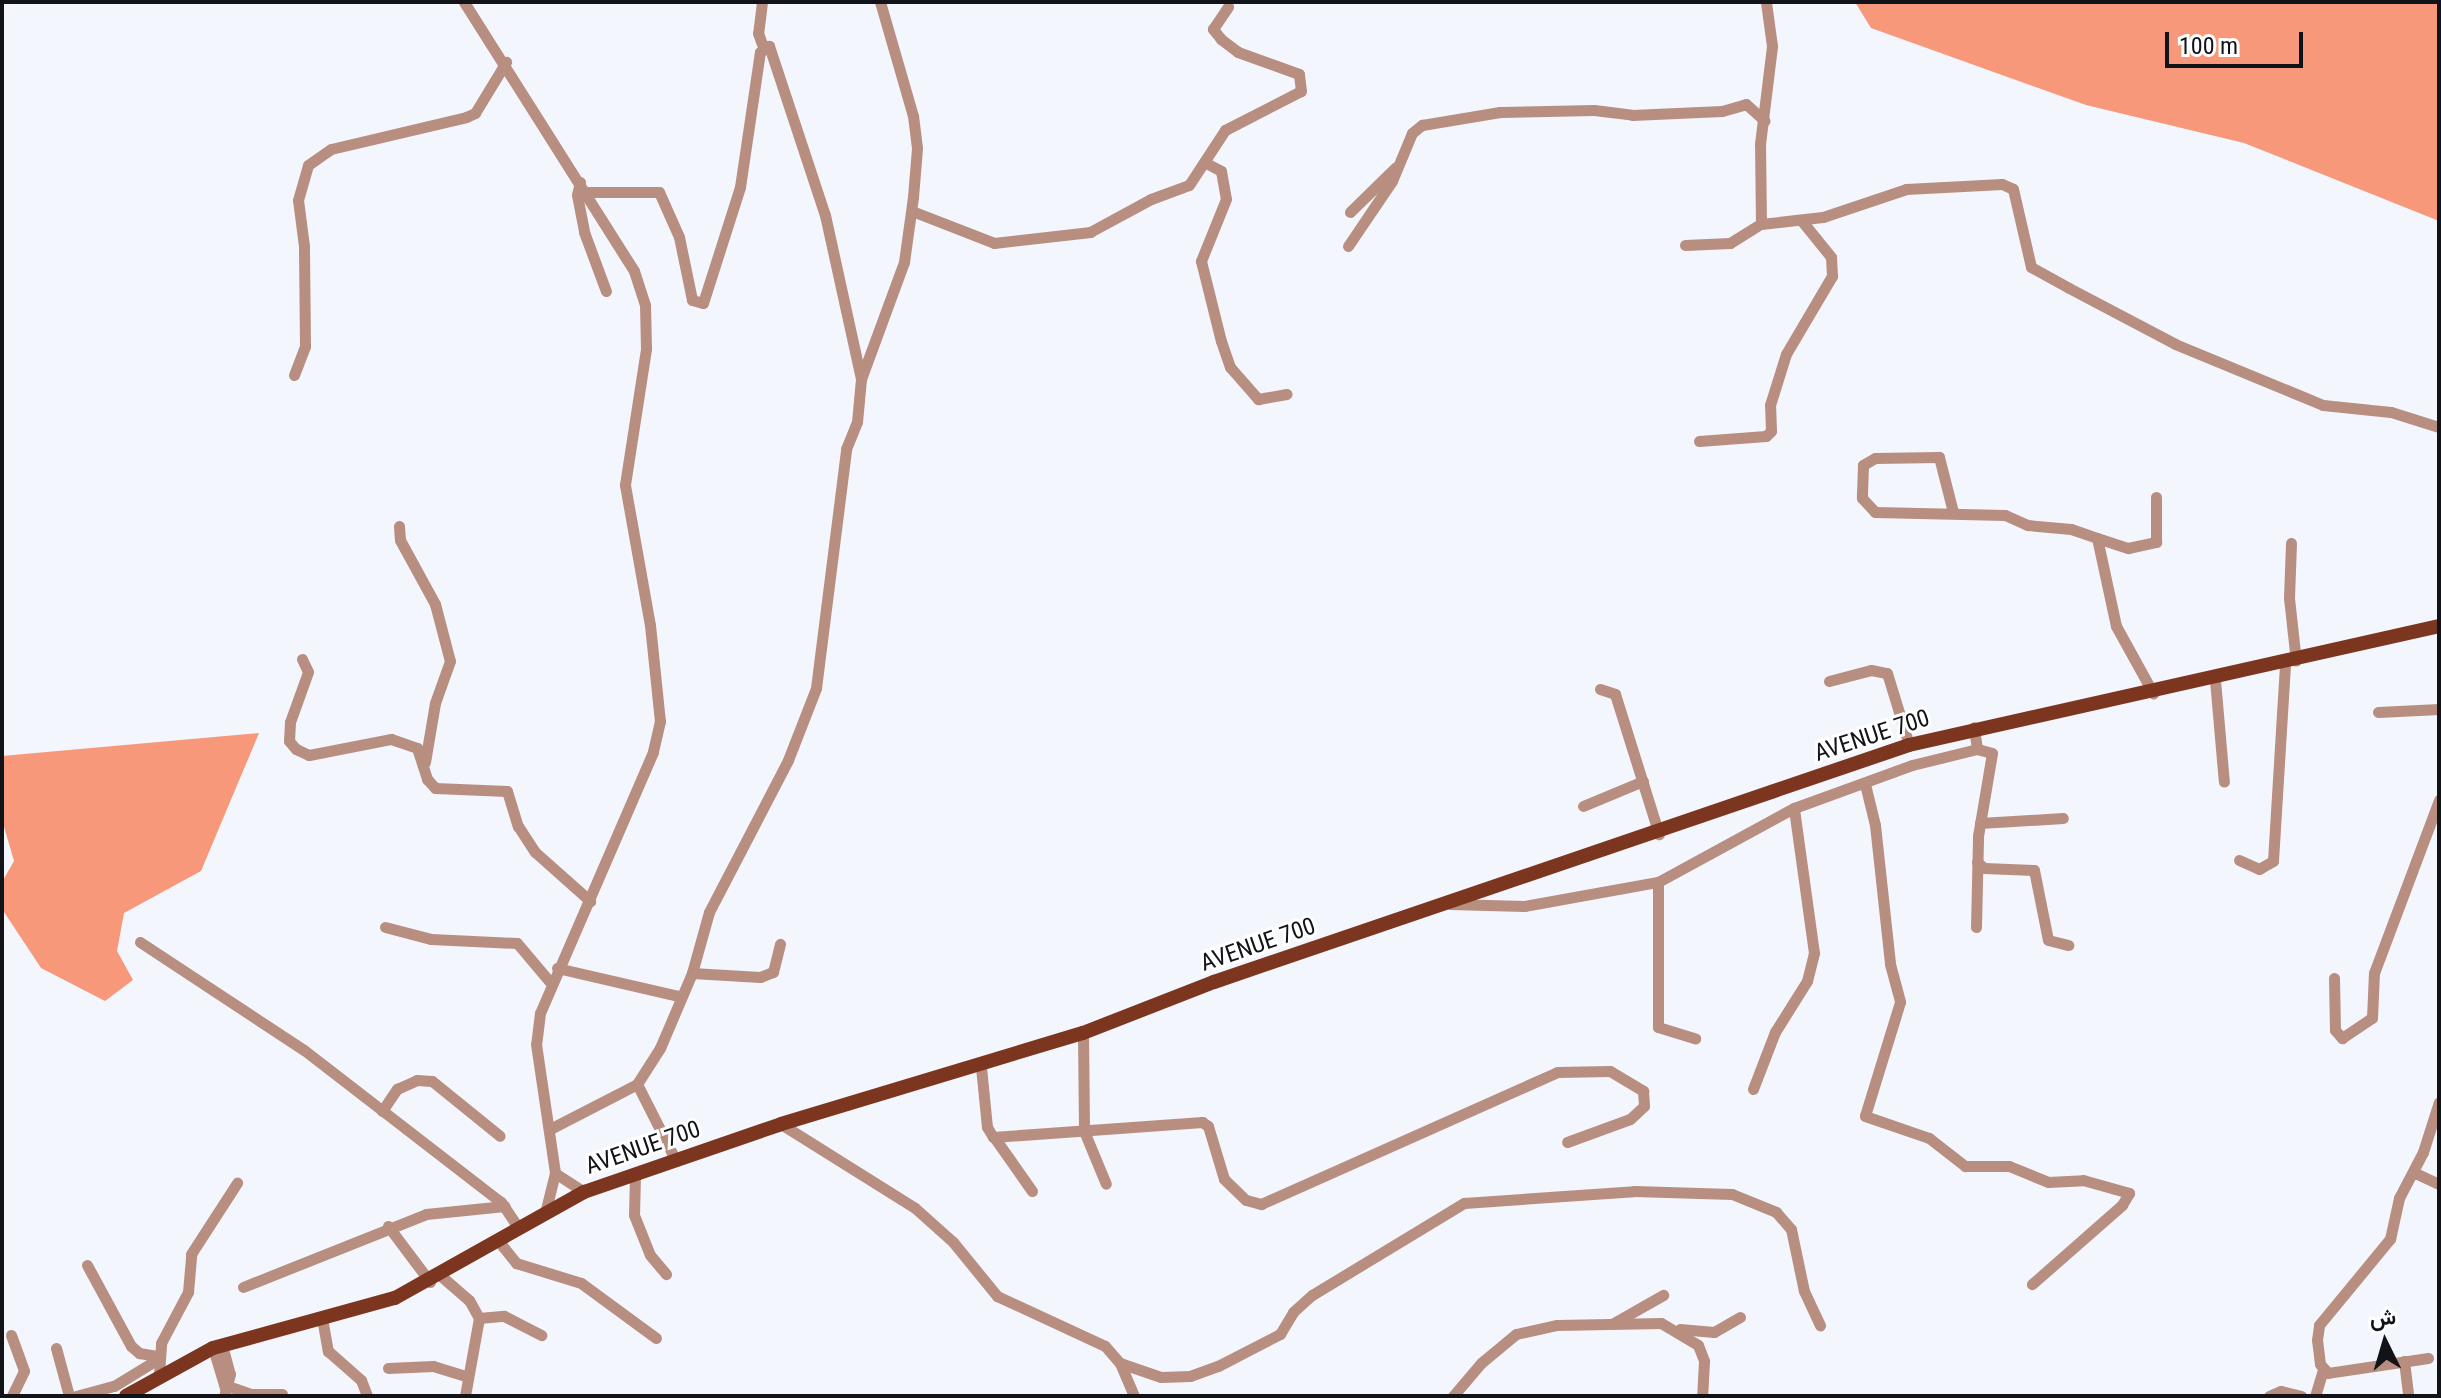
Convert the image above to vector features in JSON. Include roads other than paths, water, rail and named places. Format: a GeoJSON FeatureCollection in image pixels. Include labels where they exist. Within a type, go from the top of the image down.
{"type":"FeatureCollection","features":[{"type":"Feature","properties":{"kind":"main road","name":"AVENUE 700"},"geometry":{"type":"LineString","coordinates":[[126,1396],[159,1363],[395,1298],[436,1279],[500,1243],[546,1210],[584,1192],[781,1124],[981,1067],[1083,1033],[1445,903],[1659,834],[1909,745],[1974,727],[2215,680],[2439,626]]}},
{"type":"Feature","properties":{"kind":"street"},"geometry":{"type":"LineString","coordinates":[[464,2],[506,62],[634,271],[645,305],[646,349],[626,502],[660,704],[653,752],[590,901],[550,982],[536,1044],[555,1173],[546,1210]]}},
{"type":"Feature","properties":{"kind":"street"},"geometry":{"type":"LineString","coordinates":[[583,187],[659,192],[679,237],[692,300],[703,303],[740,187],[763,47],[758,33],[762,2]]}},
{"type":"Feature","properties":{"kind":"street"},"geometry":{"type":"LineString","coordinates":[[550,1129],[637,1084],[660,1048],[678,996],[692,973],[709,912],[788,760],[816,688],[844,459],[857,422],[861,379],[904,262],[912,211],[917,148],[913,116],[880,2]]}},
{"type":"Feature","properties":{"kind":"street"},"geometry":{"type":"LineString","coordinates":[[1761,224],[1757,192],[1772,46],[1766,2]]}},
{"type":"Feature","properties":{"kind":"street"},"geometry":{"type":"LineString","coordinates":[[912,211],[994,243],[1090,232],[1189,185],[1225,130],[1292,99],[1303,82],[1299,74],[1238,52],[1221,39],[1213,29],[1228,7]]}},
{"type":"Feature","properties":{"kind":"street"},"geometry":{"type":"LineString","coordinates":[[763,47],[775,54],[811,165],[861,379]]}},
{"type":"Feature","properties":{"kind":"street"},"geometry":{"type":"LineString","coordinates":[[294,375],[305,346],[304,246],[298,200],[308,165],[331,149],[475,113],[506,62]]}},
{"type":"Feature","properties":{"kind":"street"},"geometry":{"type":"LineString","coordinates":[[1350,212],[1396,167],[1422,125],[1500,112],[1594,110],[1632,115],[1722,111],[1752,104],[1765,121]]}},
{"type":"Feature","properties":{"kind":"street"},"geometry":{"type":"LineString","coordinates":[[1206,163],[1221,171],[1226,199],[1201,261],[1226,354],[1241,383],[1258,399],[1287,394]]}},
{"type":"Feature","properties":{"kind":"street"},"geometry":{"type":"LineString","coordinates":[[1348,246],[1392,181],[1396,167]]}},
{"type":"Feature","properties":{"kind":"street"},"geometry":{"type":"LineString","coordinates":[[1685,245],[1730,243],[1761,224],[1802,221],[1906,189],[2002,184],[2013,189],[2031,267],[2175,344],[2323,405],[2391,412],[2439,427]]}},
{"type":"Feature","properties":{"kind":"street"},"geometry":{"type":"LineString","coordinates":[[583,187],[577,195],[584,232],[606,291]]}},
{"type":"Feature","properties":{"kind":"street"},"geometry":{"type":"LineString","coordinates":[[1699,441],[1766,436],[1771,431],[1770,405],[1786,354],[1832,276],[1831,257],[1802,221]]}},
{"type":"Feature","properties":{"kind":"street"},"geometry":{"type":"LineString","coordinates":[[1953,512],[1939,457],[1875,458],[1863,465],[1862,498],[1870,510],[1925,517],[1953,512],[2005,515],[2027,525],[2071,529],[2128,548],[2156,542],[2156,497]]}},
{"type":"Feature","properties":{"kind":"street"},"geometry":{"type":"LineString","coordinates":[[399,526],[400,540],[435,604],[450,661],[435,703],[424,766]]}},
{"type":"Feature","properties":{"kind":"street"},"geometry":{"type":"LineString","coordinates":[[2097,538],[2116,626],[2153,693]]}},
{"type":"Feature","properties":{"kind":"street"},"geometry":{"type":"LineString","coordinates":[[2239,860],[2259,869],[2273,861],[2290,662],[2291,543]]}},
{"type":"Feature","properties":{"kind":"street"},"geometry":{"type":"LineString","coordinates":[[302,659],[308,672],[290,722],[289,741],[296,749],[309,755],[391,739],[417,748],[435,788],[511,794],[518,826],[535,852],[590,901]]}},
{"type":"Feature","properties":{"kind":"street"},"geometry":{"type":"LineString","coordinates":[[1829,681],[1871,670],[1887,673],[1909,745]]}},
{"type":"Feature","properties":{"kind":"street"},"geometry":{"type":"LineString","coordinates":[[2215,680],[2224,782]]}},
{"type":"Feature","properties":{"kind":"street"},"geometry":{"type":"LineString","coordinates":[[1600,689],[1615,694],[1659,834]]}},
{"type":"Feature","properties":{"kind":"street"},"geometry":{"type":"LineString","coordinates":[[2378,712],[2439,709]]}},
{"type":"Feature","properties":{"kind":"street"},"geometry":{"type":"LineString","coordinates":[[1974,727],[1977,749]]}},
{"type":"Feature","properties":{"kind":"street"},"geometry":{"type":"LineString","coordinates":[[1445,903],[1524,906],[1658,882],[1794,808],[1912,765],[1977,749],[1992,753],[1980,823],[1976,927]]}},
{"type":"Feature","properties":{"kind":"street"},"geometry":{"type":"LineString","coordinates":[[1583,806],[1643,781]]}},
{"type":"Feature","properties":{"kind":"street"},"geometry":{"type":"LineString","coordinates":[[1865,784],[1875,825],[1890,964],[1900,1002],[1865,1116],[1929,1138],[1965,1166],[2009,1166],[2048,1182],[2083,1180],[2129,1193],[2122,1205],[2032,1284]]}},
{"type":"Feature","properties":{"kind":"street"},"geometry":{"type":"LineString","coordinates":[[2334,978],[2335,1030],[2342,1038],[2372,1018],[2374,973],[2436,818],[2439,800]]}},
{"type":"Feature","properties":{"kind":"street"},"geometry":{"type":"LineString","coordinates":[[1753,1089],[1775,1032],[1807,981],[1814,953],[1794,808]]}},
{"type":"Feature","properties":{"kind":"street"},"geometry":{"type":"LineString","coordinates":[[1980,823],[2063,818]]}},
{"type":"Feature","properties":{"kind":"street"},"geometry":{"type":"LineString","coordinates":[[1977,862],[1991,869],[2034,870],[2048,940],[2068,945]]}},
{"type":"Feature","properties":{"kind":"street"},"geometry":{"type":"LineString","coordinates":[[1658,882],[1658,1027],[1695,1038]]}},
{"type":"Feature","properties":{"kind":"street"},"geometry":{"type":"LineString","coordinates":[[385,927],[431,939],[517,943],[550,982]]}},
{"type":"Feature","properties":{"kind":"street"},"geometry":{"type":"LineString","coordinates":[[140,942],[284,1035],[505,1206],[519,1229]]}},
{"type":"Feature","properties":{"kind":"street"},"geometry":{"type":"LineString","coordinates":[[692,973],[767,975],[776,966],[780,944]]}},
{"type":"Feature","properties":{"kind":"street"},"geometry":{"type":"LineString","coordinates":[[557,968],[678,996]]}},
{"type":"Feature","properties":{"kind":"street"},"geometry":{"type":"LineString","coordinates":[[1083,1033],[1084,1131],[1106,1184]]}},
{"type":"Feature","properties":{"kind":"street"},"geometry":{"type":"LineString","coordinates":[[981,1067],[987,1127],[1032,1191]]}},
{"type":"Feature","properties":{"kind":"street"},"geometry":{"type":"LineString","coordinates":[[993,1137],[1206,1124],[1224,1179],[1246,1200],[1261,1204],[1557,1072],[1610,1071],[1643,1091],[1644,1106],[1630,1119],[1567,1142]]}},
{"type":"Feature","properties":{"kind":"street"},"geometry":{"type":"LineString","coordinates":[[382,1111],[397,1089],[417,1080],[432,1081],[500,1136]]}},
{"type":"Feature","properties":{"kind":"street"},"geometry":{"type":"LineString","coordinates":[[637,1084],[676,1161]]}},
{"type":"Feature","properties":{"kind":"street"},"geometry":{"type":"LineString","coordinates":[[2315,1396],[2323,1369],[2319,1325],[2383,1249],[2439,1102]]}},
{"type":"Feature","properties":{"kind":"street"},"geometry":{"type":"LineString","coordinates":[[781,1124],[915,1208],[953,1242],[997,1296],[1096,1340],[1120,1363],[1134,1396]]}},
{"type":"Feature","properties":{"kind":"street"},"geometry":{"type":"LineString","coordinates":[[2413,1172],[2439,1184]]}},
{"type":"Feature","properties":{"kind":"street"},"geometry":{"type":"LineString","coordinates":[[555,1173],[584,1192]]}},
{"type":"Feature","properties":{"kind":"street"},"geometry":{"type":"LineString","coordinates":[[635,1175],[634,1215],[650,1255],[666,1274]]}},
{"type":"Feature","properties":{"kind":"street"},"geometry":{"type":"LineString","coordinates":[[76,1396],[104,1391],[159,1363],[186,1298],[193,1249],[237,1183]]}},
{"type":"Feature","properties":{"kind":"street"},"geometry":{"type":"LineString","coordinates":[[1120,1363],[1161,1377],[1190,1376],[1218,1366],[1280,1334],[1293,1312],[1312,1295],[1464,1203],[1634,1191],[1732,1194],[1776,1212],[1791,1229],[1804,1291],[1820,1326]]}},
{"type":"Feature","properties":{"kind":"street"},"geometry":{"type":"LineString","coordinates":[[243,1287],[388,1226],[454,1208],[505,1206]]}},
{"type":"Feature","properties":{"kind":"street"},"geometry":{"type":"LineString","coordinates":[[388,1226],[436,1279],[469,1300],[479,1318],[466,1376],[465,1396]]}},
{"type":"Feature","properties":{"kind":"street"},"geometry":{"type":"LineString","coordinates":[[500,1243],[516,1263],[581,1283],[656,1338]]}},
{"type":"Feature","properties":{"kind":"street"},"geometry":{"type":"LineString","coordinates":[[87,1265],[131,1346],[159,1363]]}},
{"type":"Feature","properties":{"kind":"street"},"geometry":{"type":"LineString","coordinates":[[1608,1326],[1663,1295]]}},
{"type":"Feature","properties":{"kind":"street"},"geometry":{"type":"LineString","coordinates":[[1671,1328],[1714,1332],[1740,1317]]}},
{"type":"Feature","properties":{"kind":"street"},"geometry":{"type":"LineString","coordinates":[[322,1318],[330,1355],[361,1380],[367,1396]]}},
{"type":"Feature","properties":{"kind":"street"},"geometry":{"type":"LineString","coordinates":[[479,1318],[514,1319],[541,1335]]}},
{"type":"Feature","properties":{"kind":"street"},"geometry":{"type":"LineString","coordinates":[[1453,1396],[1481,1363],[1516,1334],[1557,1325],[1661,1323],[1689,1336],[1703,1353],[1702,1396]]}},
{"type":"Feature","properties":{"kind":"street"},"geometry":{"type":"LineString","coordinates":[[11,1335],[24,1371],[12,1396]]}},
{"type":"Feature","properties":{"kind":"street"},"geometry":{"type":"LineString","coordinates":[[217,1347],[225,1390],[282,1394]]}},
{"type":"Feature","properties":{"kind":"street"},"geometry":{"type":"LineString","coordinates":[[56,1348],[69,1396]]}},
{"type":"Feature","properties":{"kind":"street"},"geometry":{"type":"LineString","coordinates":[[2323,1369],[2334,1373],[2428,1358]]}},
{"type":"Feature","properties":{"kind":"street"},"geometry":{"type":"LineString","coordinates":[[2404,1361],[2408,1396]]}},
{"type":"Feature","properties":{"kind":"street"},"geometry":{"type":"LineString","coordinates":[[388,1368],[433,1366],[466,1376]]}},
{"type":"Feature","properties":{"kind":"street"},"geometry":{"type":"LineString","coordinates":[[2269,1396],[2281,1391],[2301,1396]]}}]}
